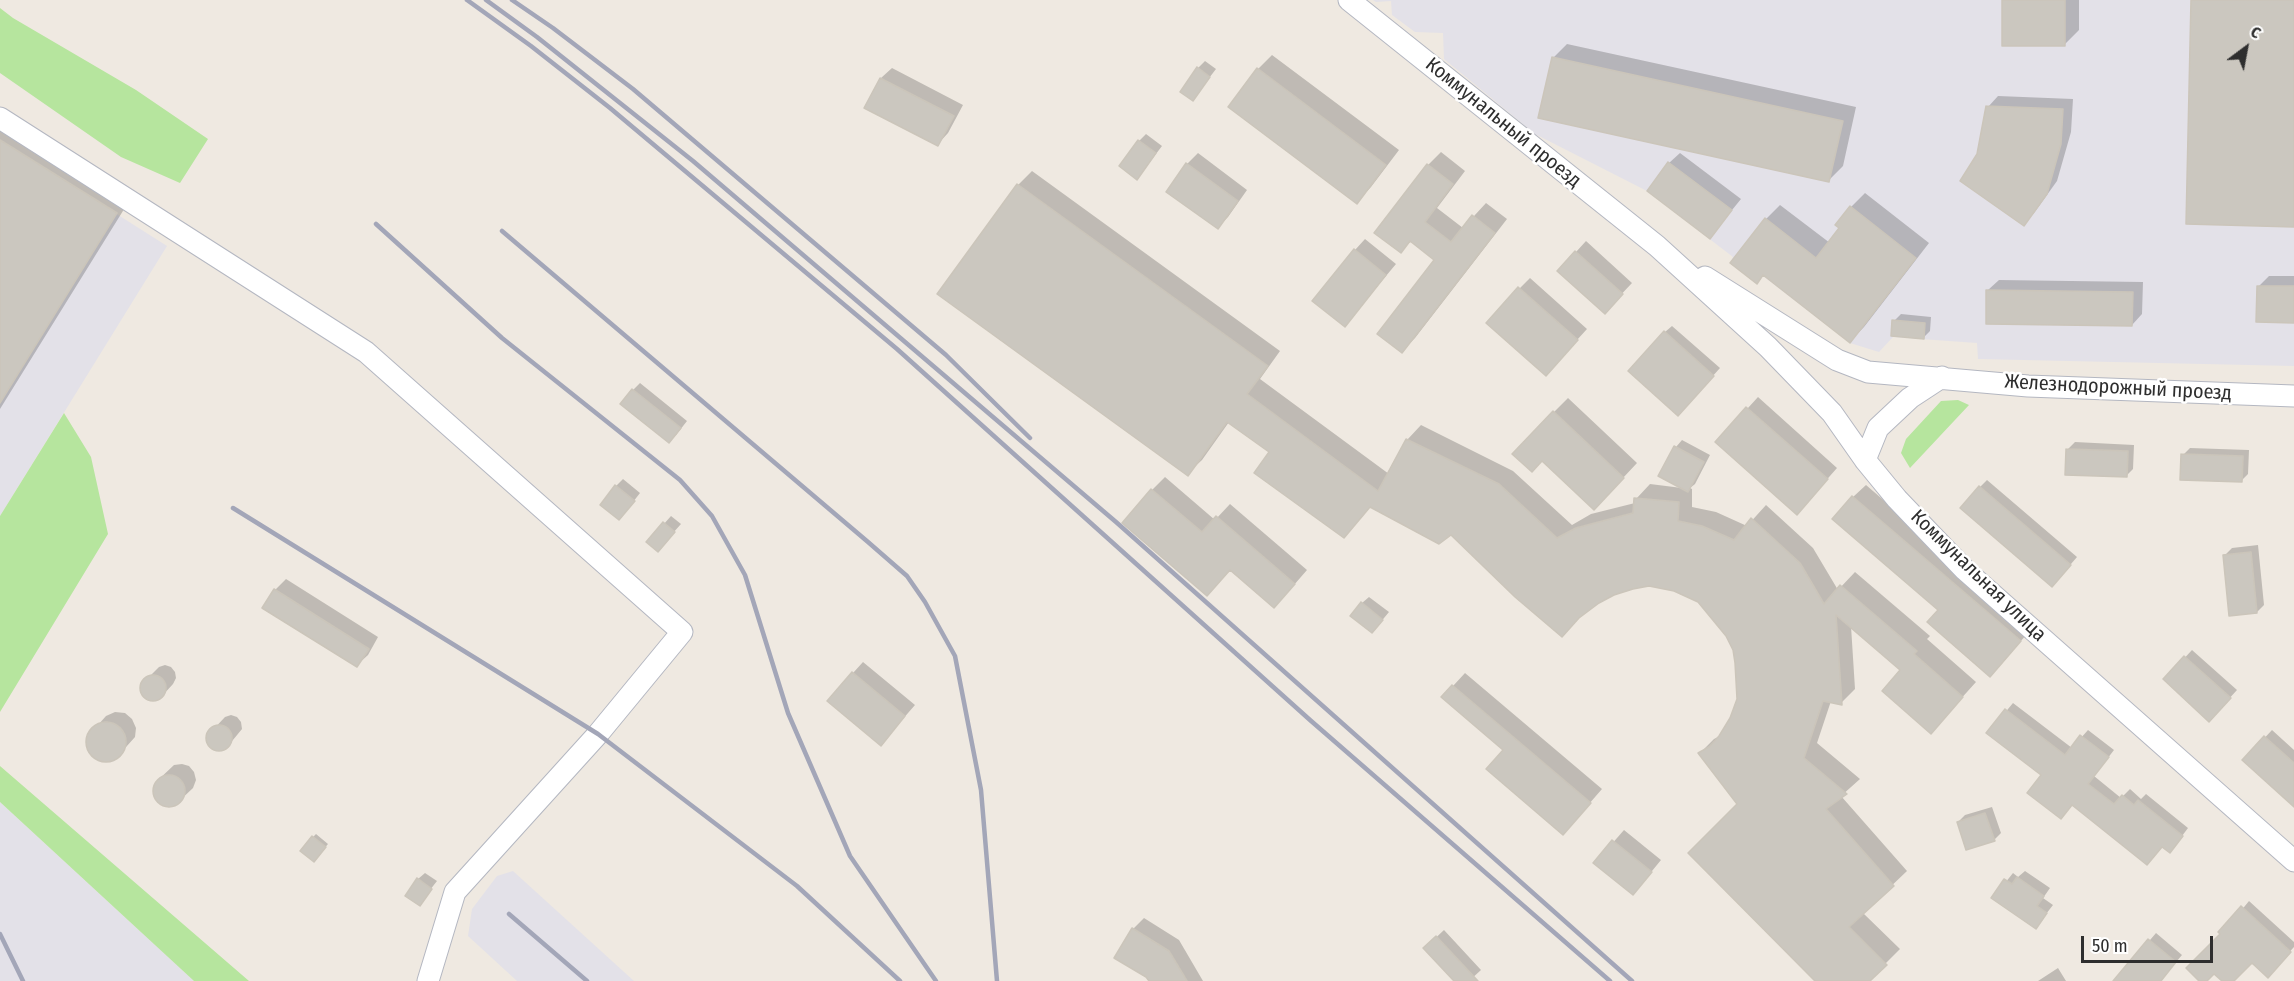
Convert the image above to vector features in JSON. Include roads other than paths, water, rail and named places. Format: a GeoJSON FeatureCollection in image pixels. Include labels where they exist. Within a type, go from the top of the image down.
{"type":"FeatureCollection","features":[{"type":"Feature","properties":{"kind":"street","name":"Коммунальный проезд"},"geometry":{"type":"LineString","coordinates":[[1349,0],[1657,246]]}},
{"type":"Feature","properties":{"kind":"street"},"geometry":{"type":"LineString","coordinates":[[0,118],[366,352],[682,632],[598,734],[455,892],[428,981]]}},
{"type":"Feature","properties":{"kind":"street","name":"Железнодорожный проезд"},"geometry":{"type":"LineString","coordinates":[[1657,246],[1837,360],[1868,372],[2028,386],[2294,396]]}},
{"type":"Feature","properties":{"kind":"street","name":"Коммунальная улица"},"geometry":{"type":"LineString","coordinates":[[1657,246],[1768,347],[1832,413],[1865,460],[1897,499],[1965,570],[2294,861]]}},
{"type":"Feature","properties":{"kind":"street"},"geometry":{"type":"LineString","coordinates":[[1865,460],[1878,428],[1910,398],[1942,377]]}},
{"type":"Feature","properties":{"kind":"railway"},"geometry":{"type":"LineString","coordinates":[[467,0],[531,46],[610,108],[897,349],[1310,720],[1610,981]]}},
{"type":"Feature","properties":{"kind":"railway"},"geometry":{"type":"LineString","coordinates":[[486,0],[537,37],[693,161],[1116,522],[1632,981]]}},
{"type":"Feature","properties":{"kind":"railway"},"geometry":{"type":"LineString","coordinates":[[512,0],[633,89],[946,355],[1030,438]]}},
{"type":"Feature","properties":{"kind":"railway"},"geometry":{"type":"LineString","coordinates":[[376,224],[502,338],[680,480],[712,516],[745,575],[788,713],[850,856],[936,981]]}},
{"type":"Feature","properties":{"kind":"railway"},"geometry":{"type":"LineString","coordinates":[[502,231],[907,576],[925,602],[955,656],[981,790],[997,981]]}},
{"type":"Feature","properties":{"kind":"railway"},"geometry":{"type":"LineString","coordinates":[[233,508],[598,734],[797,886],[900,981]]}},
{"type":"Feature","properties":{"kind":"railway"},"geometry":{"type":"LineString","coordinates":[[509,914],[587,981]]}},
{"type":"Feature","properties":{"kind":"railway"},"geometry":{"type":"LineString","coordinates":[[0,934],[23,981]]}}]}
